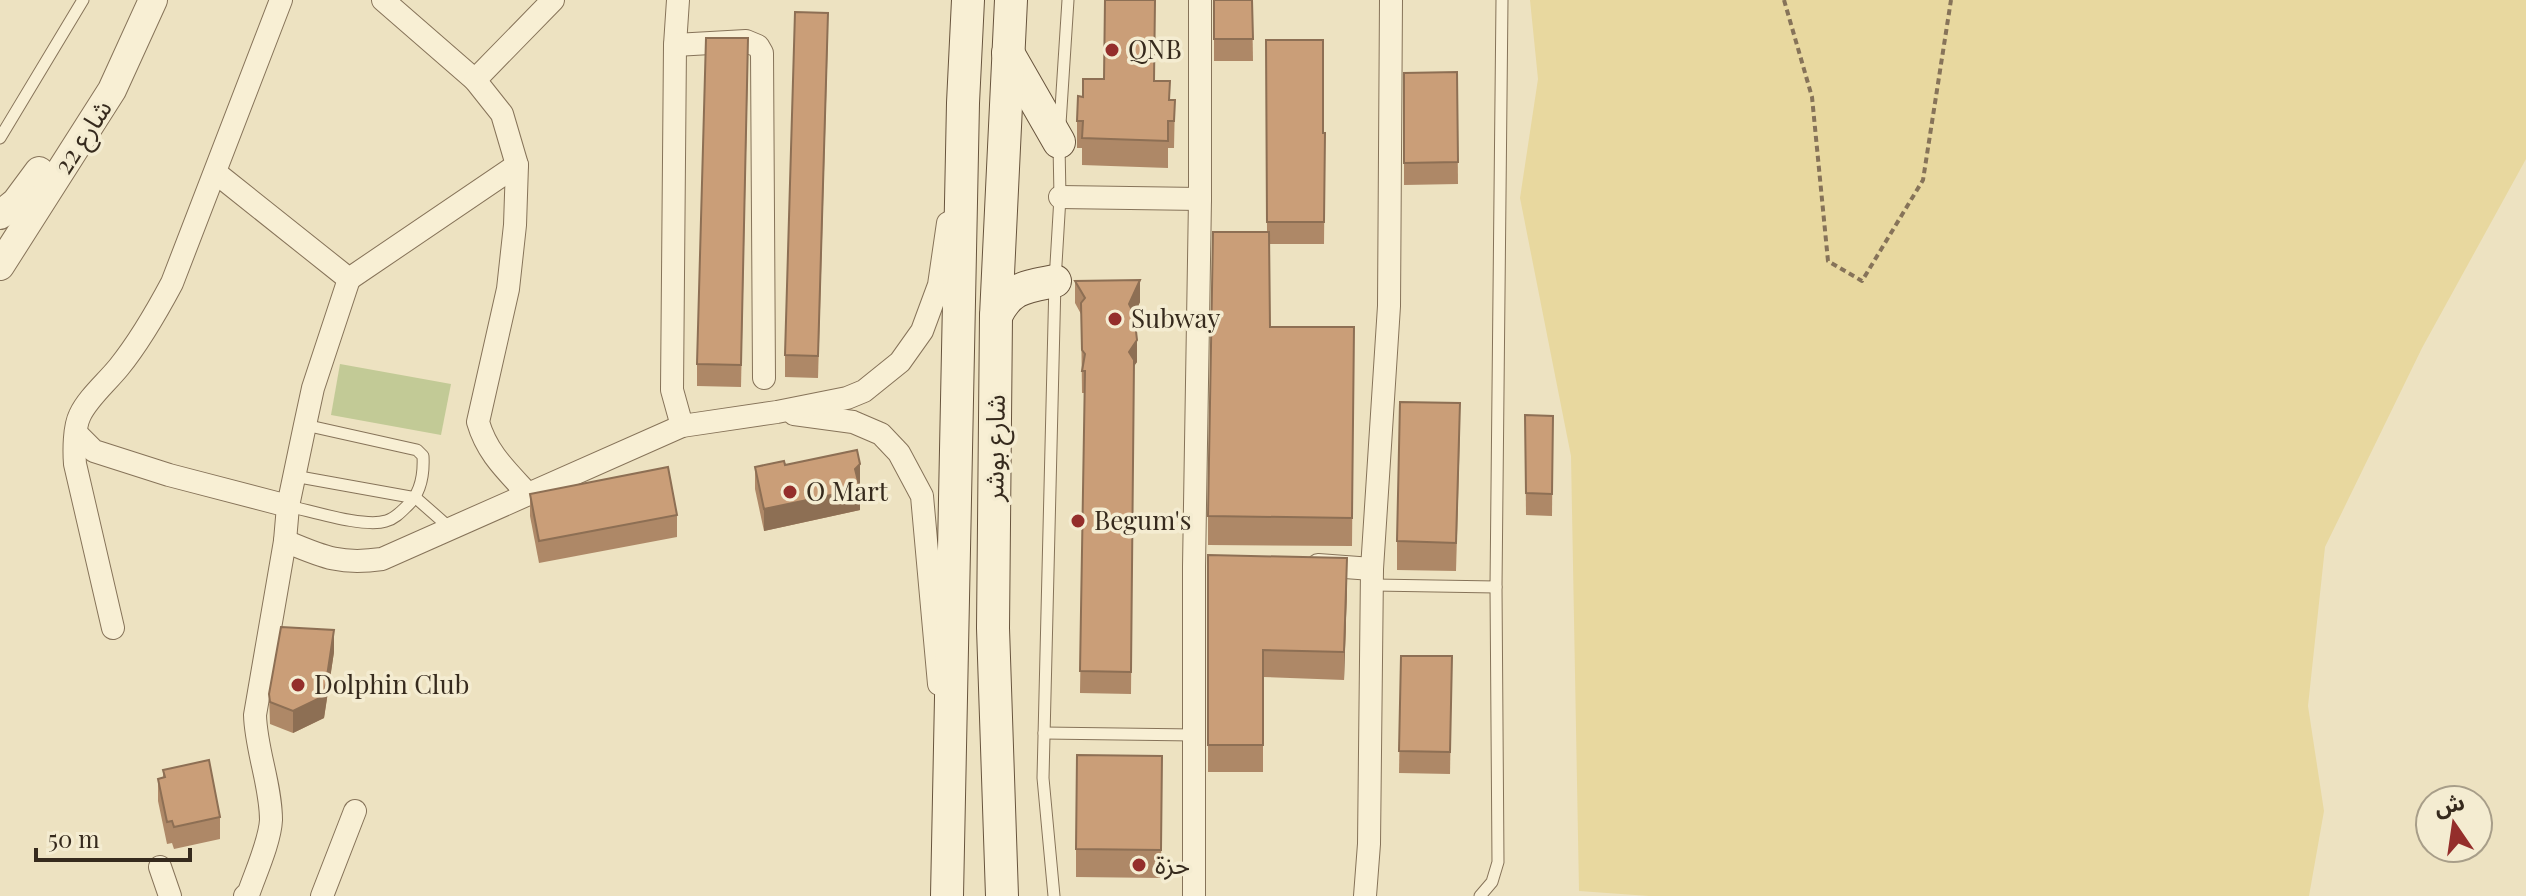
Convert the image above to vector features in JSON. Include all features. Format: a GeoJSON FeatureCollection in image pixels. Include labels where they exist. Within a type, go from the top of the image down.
{"type":"FeatureCollection","features":[{"type":"Feature","properties":{"kind":"main road","name":"شارع بوشر"},"geometry":{"type":"LineString","coordinates":[[947,896],[963,103],[968,0]]}},
{"type":"Feature","properties":{"kind":"main road","name":"شارع بوشر"},"geometry":{"type":"LineString","coordinates":[[1002,896],[993,628],[996,316],[1011,0]]}},
{"type":"Feature","properties":{"kind":"main road"},"geometry":{"type":"LineString","coordinates":[[1008,53],[1059,142]]}},
{"type":"Feature","properties":{"kind":"main road"},"geometry":{"type":"LineString","coordinates":[[996,316],[1002,303],[1014,291],[1055,281]]}},
{"type":"Feature","properties":{"kind":"street"},"geometry":{"type":"LineString","coordinates":[[0,215],[28,189],[143,0]]}},
{"type":"Feature","properties":{"kind":"street","name":"شارع 22"},"geometry":{"type":"LineString","coordinates":[[1,262],[112,90],[153,0]]}},
{"type":"Feature","properties":{"kind":"street"},"geometry":{"type":"LineString","coordinates":[[113,628],[75,464],[77,422],[81,412],[152,320],[172,283],[281,0]]}},
{"type":"Feature","properties":{"kind":"street"},"geometry":{"type":"LineString","coordinates":[[383,0],[475,80],[502,114],[517,165],[508,289],[478,422],[483,441],[527,493]]}},
{"type":"Feature","properties":{"kind":"street"},"geometry":{"type":"LineString","coordinates":[[475,80],[553,0]]}},
{"type":"Feature","properties":{"kind":"street"},"geometry":{"type":"LineString","coordinates":[[678,0],[672,390],[682,426]]}},
{"type":"Feature","properties":{"kind":"street"},"geometry":{"type":"LineString","coordinates":[[1194,896],[1194,735],[1202,558],[1200,0]]}},
{"type":"Feature","properties":{"kind":"street"},"geometry":{"type":"LineString","coordinates":[[1365,896],[1369,844],[1373,577],[1389,306],[1391,0]]}},
{"type":"Feature","properties":{"kind":"street"},"geometry":{"type":"LineString","coordinates":[[675,45],[746,41],[758,46],[762,53],[764,378]]}},
{"type":"Feature","properties":{"kind":"street"},"geometry":{"type":"LineString","coordinates":[[285,541],[343,562],[382,559],[682,426],[777,412],[847,398],[864,391],[900,362],[922,331],[939,285],[963,103]]}},
{"type":"Feature","properties":{"kind":"street"},"geometry":{"type":"LineString","coordinates":[[253,895],[271,824],[255,715],[294,476],[313,388],[349,279],[517,165]]}},
{"type":"Feature","properties":{"kind":"street"},"geometry":{"type":"LineString","coordinates":[[216,173],[349,279]]}},
{"type":"Feature","properties":{"kind":"street"},"geometry":{"type":"LineString","coordinates":[[1060,197],[1200,199]]}},
{"type":"Feature","properties":{"kind":"street"},"geometry":{"type":"LineString","coordinates":[[777,412],[853,422],[881,434],[899,453],[922,496],[948,784]]}},
{"type":"Feature","properties":{"kind":"street"},"geometry":{"type":"LineString","coordinates":[[77,434],[94,451],[169,475],[288,506]]}},
{"type":"Feature","properties":{"kind":"street"},"geometry":{"type":"LineString","coordinates":[[1298,564],[1373,577]]}},
{"type":"Feature","properties":{"kind":"street"},"geometry":{"type":"LineString","coordinates":[[322,896],[355,811]]}},
{"type":"Feature","properties":{"kind":"street"},"geometry":{"type":"LineString","coordinates":[[160,867],[170,896]]}},
{"type":"Feature","properties":{"kind":"lane"},"geometry":{"type":"LineString","coordinates":[[0,138],[83,0]]}},
{"type":"Feature","properties":{"kind":"lane"},"geometry":{"type":"LineString","coordinates":[[1054,896],[1043,778],[1059,142],[1068,0]]}},
{"type":"Feature","properties":{"kind":"lane"},"geometry":{"type":"LineString","coordinates":[[1480,896],[1492,882],[1498,862],[1496,587],[1502,0]]}},
{"type":"Feature","properties":{"kind":"lane"},"geometry":{"type":"LineString","coordinates":[[288,506],[367,523],[386,522],[416,498],[424,466],[423,456],[417,450],[305,425]]}},
{"type":"Feature","properties":{"kind":"lane"},"geometry":{"type":"LineString","coordinates":[[294,476],[416,498],[450,528]]}},
{"type":"Feature","properties":{"kind":"lane"},"geometry":{"type":"LineString","coordinates":[[1373,577],[1496,587]]}},
{"type":"Feature","properties":{"kind":"lane"},"geometry":{"type":"LineString","coordinates":[[1044,733],[1194,735]]}},
{"type":"Feature","properties":{"kind":"path"},"geometry":{"type":"LineString","coordinates":[[1784,0],[1812,97],[1828,261],[1862,281],[1923,180],[1951,0]]}},
{"type":"Feature","properties":{"kind":"green space"},"geometry":{"type":"Polygon","coordinates":[[[340,364],[451,384],[441,435],[331,415],[340,364]]]}},
{"type":"Feature","properties":{"kind":"sand"},"geometry":{"type":"Polygon","coordinates":[[[1530,0],[2526,0],[2526,159],[2422,348],[2325,547],[2308,706],[2324,811],[2309,896],[1649,896],[1579,891],[1571,456],[1520,198],[1538,79],[1530,0]]]}},
{"type":"Feature","properties":{"kind":"building"},"geometry":{"type":"Polygon","coordinates":[[[1105,0],[1155,0],[1154,81],[1170,81],[1169,100],[1175,100],[1174,121],[1168,121],[1168,141],[1082,138],[1083,121],[1077,121],[1078,96],[1083,97],[1083,79],[1104,79],[1105,0]]]}},
{"type":"Feature","properties":{"kind":"building"},"geometry":{"type":"Polygon","coordinates":[[[1214,0],[1252,0],[1253,39],[1214,39],[1214,0]]]}},
{"type":"Feature","properties":{"kind":"building"},"geometry":{"type":"Polygon","coordinates":[[[795,12],[828,13],[818,356],[785,355],[795,12]]]}},
{"type":"Feature","properties":{"kind":"building"},"geometry":{"type":"Polygon","coordinates":[[[706,38],[748,38],[741,365],[697,364],[706,38]]]}},
{"type":"Feature","properties":{"kind":"building"},"geometry":{"type":"Polygon","coordinates":[[[1266,40],[1323,40],[1324,222],[1267,222],[1266,40]]]}},
{"type":"Feature","properties":{"kind":"building"},"geometry":{"type":"Polygon","coordinates":[[[1457,72],[1458,162],[1404,163],[1404,73],[1457,72]]]}},
{"type":"Feature","properties":{"kind":"building"},"geometry":{"type":"Polygon","coordinates":[[[1213,232],[1269,232],[1270,327],[1354,327],[1352,518],[1208,516],[1213,232]]]}},
{"type":"Feature","properties":{"kind":"building"},"geometry":{"type":"Polygon","coordinates":[[[1140,280],[1129,304],[1134,314],[1137,340],[1129,352],[1134,360],[1131,672],[1080,671],[1085,371],[1082,371],[1085,354],[1082,350],[1081,303],[1085,298],[1075,281],[1140,280]]]}},
{"type":"Feature","properties":{"kind":"building"},"geometry":{"type":"Polygon","coordinates":[[[1400,402],[1460,403],[1456,543],[1397,541],[1400,402]]]}},
{"type":"Feature","properties":{"kind":"building"},"geometry":{"type":"Polygon","coordinates":[[[1525,415],[1553,416],[1552,494],[1526,493],[1525,415]]]}},
{"type":"Feature","properties":{"kind":"building"},"geometry":{"type":"Polygon","coordinates":[[[857,450],[860,464],[855,469],[860,489],[764,509],[755,467],[784,461],[785,465],[857,450]]]}},
{"type":"Feature","properties":{"kind":"building"},"geometry":{"type":"Polygon","coordinates":[[[668,467],[677,515],[539,541],[530,494],[668,467]]]}},
{"type":"Feature","properties":{"kind":"building"},"geometry":{"type":"Polygon","coordinates":[[[1208,555],[1347,558],[1344,652],[1263,650],[1263,745],[1208,745],[1208,555]]]}},
{"type":"Feature","properties":{"kind":"building","name":"Dolphin Club"},"geometry":{"type":"Polygon","coordinates":[[[281,627],[334,630],[324,696],[293,711],[270,702],[281,627]]]}},
{"type":"Feature","properties":{"kind":"building"},"geometry":{"type":"Polygon","coordinates":[[[1401,656],[1452,656],[1450,752],[1399,751],[1401,656]]]}},
{"type":"Feature","properties":{"kind":"building"},"geometry":{"type":"Polygon","coordinates":[[[1077,755],[1162,756],[1161,850],[1076,849],[1077,755]]]}},
{"type":"Feature","properties":{"kind":"building"},"geometry":{"type":"Polygon","coordinates":[[[209,760],[220,817],[174,827],[172,821],[167,822],[158,779],[165,777],[163,770],[209,760]]]}},
{"type":"Feature","properties":{"kind":"place","name":"QNB"},"geometry":{"type":"Point","coordinates":[1112,50]}},
{"type":"Feature","properties":{"kind":"place","name":"Subway"},"geometry":{"type":"Point","coordinates":[1115,319]}},
{"type":"Feature","properties":{"kind":"place","name":"O Mart"},"geometry":{"type":"Point","coordinates":[790,492]}},
{"type":"Feature","properties":{"kind":"place","name":"Begum's"},"geometry":{"type":"Point","coordinates":[1078,521]}},
{"type":"Feature","properties":{"kind":"place","name":"Dolphin Club"},"geometry":{"type":"Point","coordinates":[298,685]}},
{"type":"Feature","properties":{"kind":"place","name":"حزة"},"geometry":{"type":"Point","coordinates":[1139,865]}}]}
